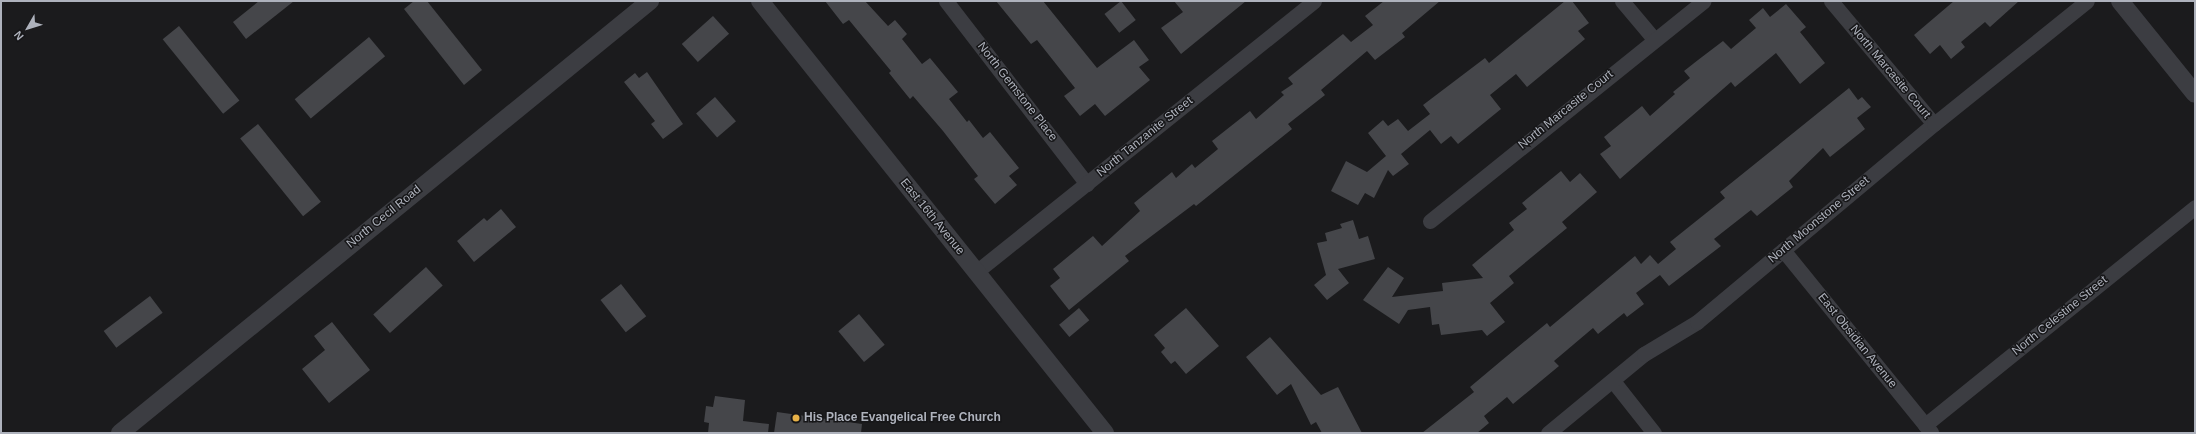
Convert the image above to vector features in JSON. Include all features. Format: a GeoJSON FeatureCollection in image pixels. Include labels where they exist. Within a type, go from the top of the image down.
{"type":"FeatureCollection","features":[{"type":"Feature","properties":{"kind":"street","name":"North Cecil Road"},"geometry":{"type":"LineString","coordinates":[[120,433],[650,1]]}},
{"type":"Feature","properties":{"kind":"street","name":"East 16th Avenue"},"geometry":{"type":"LineString","coordinates":[[760,1],[1105,433]]}},
{"type":"Feature","properties":{"kind":"street","name":"North Gemstone Place"},"geometry":{"type":"LineString","coordinates":[[946,1],[1088,184]]}},
{"type":"Feature","properties":{"kind":"street","name":"North Tanzanite Street"},"geometry":{"type":"LineString","coordinates":[[976,272],[1088,184],[1314,1]]}},
{"type":"Feature","properties":{"kind":"street"},"geometry":{"type":"LineString","coordinates":[[1622,1],[1654,39]]}},
{"type":"Feature","properties":{"kind":"street","name":"North Marcasite Court"},"geometry":{"type":"LineString","coordinates":[[1430,221],[1654,39],[1704,1]]}},
{"type":"Feature","properties":{"kind":"street","name":"North Marcasite Court"},"geometry":{"type":"LineString","coordinates":[[1831,1],[1934,124]]}},
{"type":"Feature","properties":{"kind":"street","name":"North Moonstone Street"},"geometry":{"type":"LineString","coordinates":[[1548,433],[1644,354],[1697,322],[1934,124],[2087,1]]}},
{"type":"Feature","properties":{"kind":"street"},"geometry":{"type":"LineString","coordinates":[[2120,1],[2195,94]]}},
{"type":"Feature","properties":{"kind":"street","name":"North Celestine Street"},"geometry":{"type":"LineString","coordinates":[[1928,429],[2195,206]]}},
{"type":"Feature","properties":{"kind":"street","name":"East Obsidian Avenue"},"geometry":{"type":"LineString","coordinates":[[1783,250],[1928,429]]}},
{"type":"Feature","properties":{"kind":"street"},"geometry":{"type":"LineString","coordinates":[[1613,380],[1654,433]]}},
{"type":"Feature","properties":{"kind":"building"},"geometry":{"type":"Polygon","coordinates":[[[259,1],[294,1],[246,39],[233,22],[259,1]]]}},
{"type":"Feature","properties":{"kind":"building"},"geometry":{"type":"Polygon","coordinates":[[[414,1],[427,1],[482,70],[464,85],[404,9],[414,1]]]}},
{"type":"Feature","properties":{"kind":"building"},"geometry":{"type":"Polygon","coordinates":[[[825,1],[865,1],[888,26],[895,20],[907,34],[902,39],[922,64],[930,58],[958,92],[949,99],[967,122],[969,120],[983,138],[990,132],[1019,168],[1009,176],[1017,185],[995,204],[974,179],[978,176],[943,131],[913,96],[910,99],[889,73],[891,71],[849,20],[843,24],[825,1]]]}},
{"type":"Feature","properties":{"kind":"building"},"geometry":{"type":"Polygon","coordinates":[[[996,1],[1043,1],[1097,68],[1134,40],[1149,60],[1139,67],[1150,80],[1105,116],[1095,104],[1080,116],[1064,96],[1075,88],[1037,40],[1031,44],[996,1]]]}},
{"type":"Feature","properties":{"kind":"building"},"geometry":{"type":"Polygon","coordinates":[[[1121,1],[1136,20],[1119,33],[1104,14],[1121,1]]]}},
{"type":"Feature","properties":{"kind":"building"},"geometry":{"type":"Polygon","coordinates":[[[1174,1],[1246,1],[1181,54],[1161,28],[1183,12],[1174,1]]]}},
{"type":"Feature","properties":{"kind":"building"},"geometry":{"type":"Polygon","coordinates":[[[1384,1],[1440,1],[1402,33],[1405,37],[1375,60],[1367,51],[1321,90],[1325,95],[1288,124],[1292,129],[1196,206],[1194,204],[1125,256],[1129,261],[1069,310],[1050,286],[1060,278],[1053,269],[1093,236],[1102,246],[1140,211],[1134,203],[1172,172],[1176,178],[1192,164],[1195,168],[1218,149],[1212,141],[1250,111],[1256,119],[1284,95],[1281,92],[1293,84],[1288,78],[1343,34],[1351,42],[1373,25],[1365,16],[1384,1]]]}},
{"type":"Feature","properties":{"kind":"building"},"geometry":{"type":"Polygon","coordinates":[[[1565,1],[1572,1],[1589,23],[1578,31],[1585,39],[1527,87],[1516,74],[1490,95],[1501,109],[1458,144],[1451,136],[1441,144],[1430,130],[1401,154],[1409,164],[1393,176],[1388,170],[1374,198],[1365,193],[1358,205],[1331,191],[1346,161],[1367,172],[1386,156],[1368,133],[1383,120],[1388,126],[1398,119],[1408,131],[1430,114],[1423,105],[1485,58],[1489,63],[1565,1]]]}},
{"type":"Feature","properties":{"kind":"building"},"geometry":{"type":"Polygon","coordinates":[[[1954,1],[2019,1],[1990,27],[1985,22],[1961,42],[1965,47],[1951,59],[1940,45],[1930,54],[1914,35],[1954,1]]]}},
{"type":"Feature","properties":{"kind":"building"},"geometry":{"type":"Polygon","coordinates":[[[1786,4],[1806,27],[1800,32],[1825,63],[1800,84],[1776,53],[1735,87],[1731,82],[1620,179],[1600,154],[1611,146],[1604,137],[1642,106],[1650,116],[1675,94],[1673,92],[1690,78],[1684,71],[1723,41],[1731,49],[1756,28],[1749,20],[1763,8],[1770,17],[1786,4]]]}},
{"type":"Feature","properties":{"kind":"building"},"geometry":{"type":"Polygon","coordinates":[[[713,16],[729,34],[698,62],[682,44],[713,16]]]}},
{"type":"Feature","properties":{"kind":"building"},"geometry":{"type":"Polygon","coordinates":[[[179,26],[239,101],[223,114],[163,39],[179,26]]]}},
{"type":"Feature","properties":{"kind":"building"},"geometry":{"type":"Polygon","coordinates":[[[369,37],[385,56],[311,119],[295,99],[369,37]]]}},
{"type":"Feature","properties":{"kind":"building"},"geometry":{"type":"Polygon","coordinates":[[[647,72],[683,124],[663,139],[651,124],[655,121],[624,82],[635,73],[639,78],[647,72]]]}},
{"type":"Feature","properties":{"kind":"building"},"geometry":{"type":"Polygon","coordinates":[[[1849,88],[1858,100],[1862,97],[1871,107],[1857,118],[1865,129],[1830,157],[1823,148],[1789,181],[1793,187],[1757,216],[1751,210],[1714,239],[1721,246],[1669,286],[1660,275],[1636,293],[1644,304],[1627,317],[1624,313],[1598,334],[1593,328],[1554,361],[1559,366],[1513,404],[1507,397],[1484,416],[1489,423],[1477,433],[1422,433],[1474,392],[1470,387],[1501,361],[1547,323],[1550,327],[1635,256],[1641,264],[1650,255],[1658,264],[1676,249],[1670,242],[1725,198],[1720,192],[1849,88]]]}},
{"type":"Feature","properties":{"kind":"building"},"geometry":{"type":"Polygon","coordinates":[[[715,97],[736,121],[717,138],[696,113],[715,97]]]}},
{"type":"Feature","properties":{"kind":"building"},"geometry":{"type":"Polygon","coordinates":[[[258,124],[321,202],[303,216],[240,138],[258,124]]]}},
{"type":"Feature","properties":{"kind":"building"},"geometry":{"type":"Polygon","coordinates":[[[1561,171],[1570,182],[1580,173],[1597,192],[1562,222],[1567,228],[1509,276],[1514,283],[1490,303],[1505,322],[1487,336],[1482,330],[1441,335],[1439,324],[1432,325],[1430,307],[1408,310],[1399,324],[1363,300],[1388,267],[1404,278],[1392,297],[1443,291],[1442,283],[1483,278],[1472,265],[1514,230],[1509,223],[1527,209],[1522,203],[1561,171]]]}},
{"type":"Feature","properties":{"kind":"building"},"geometry":{"type":"Polygon","coordinates":[[[501,209],[516,227],[474,262],[457,241],[484,218],[487,221],[501,209]]]}},
{"type":"Feature","properties":{"kind":"building"},"geometry":{"type":"Polygon","coordinates":[[[1353,220],[1359,239],[1368,236],[1375,259],[1338,269],[1349,283],[1327,300],[1314,285],[1326,275],[1317,243],[1327,241],[1325,233],[1342,228],[1340,224],[1353,220]]]}},
{"type":"Feature","properties":{"kind":"building"},"geometry":{"type":"Polygon","coordinates":[[[426,267],[443,286],[390,333],[373,315],[426,267]]]}},
{"type":"Feature","properties":{"kind":"building"},"geometry":{"type":"Polygon","coordinates":[[[621,284],[646,316],[626,332],[601,300],[621,284]]]}},
{"type":"Feature","properties":{"kind":"building"},"geometry":{"type":"Polygon","coordinates":[[[150,296],[163,313],[116,348],[104,331],[150,296]]]}},
{"type":"Feature","properties":{"kind":"building"},"geometry":{"type":"Polygon","coordinates":[[[1079,308],[1089,320],[1069,337],[1059,325],[1079,308]]]}},
{"type":"Feature","properties":{"kind":"building"},"geometry":{"type":"Polygon","coordinates":[[[1186,308],[1219,346],[1186,374],[1175,361],[1171,364],[1161,352],[1165,348],[1154,335],[1186,308]]]}},
{"type":"Feature","properties":{"kind":"building"},"geometry":{"type":"Polygon","coordinates":[[[859,314],[885,345],[864,362],[838,331],[859,314]]]}},
{"type":"Feature","properties":{"kind":"building"},"geometry":{"type":"Polygon","coordinates":[[[332,322],[370,370],[329,403],[302,369],[325,350],[314,336],[332,322]]]}},
{"type":"Feature","properties":{"kind":"building"},"geometry":{"type":"Polygon","coordinates":[[[1270,337],[1321,395],[1338,387],[1362,433],[1322,433],[1316,422],[1311,425],[1291,384],[1277,395],[1246,357],[1270,337]]]}},
{"type":"Feature","properties":{"kind":"building"},"geometry":{"type":"Polygon","coordinates":[[[715,396],[745,400],[743,421],[769,424],[768,433],[708,433],[709,423],[704,422],[706,406],[713,407],[715,396]]]}},
{"type":"Feature","properties":{"kind":"building","name":"His Place Evangelical Free Church"},"geometry":{"type":"Polygon","coordinates":[[[777,412],[862,424],[861,433],[774,433],[777,412]]]}},
{"type":"Feature","properties":{"kind":"place","name":"His Place Evangelical Free Church"},"geometry":{"type":"Point","coordinates":[796,418]}}]}
